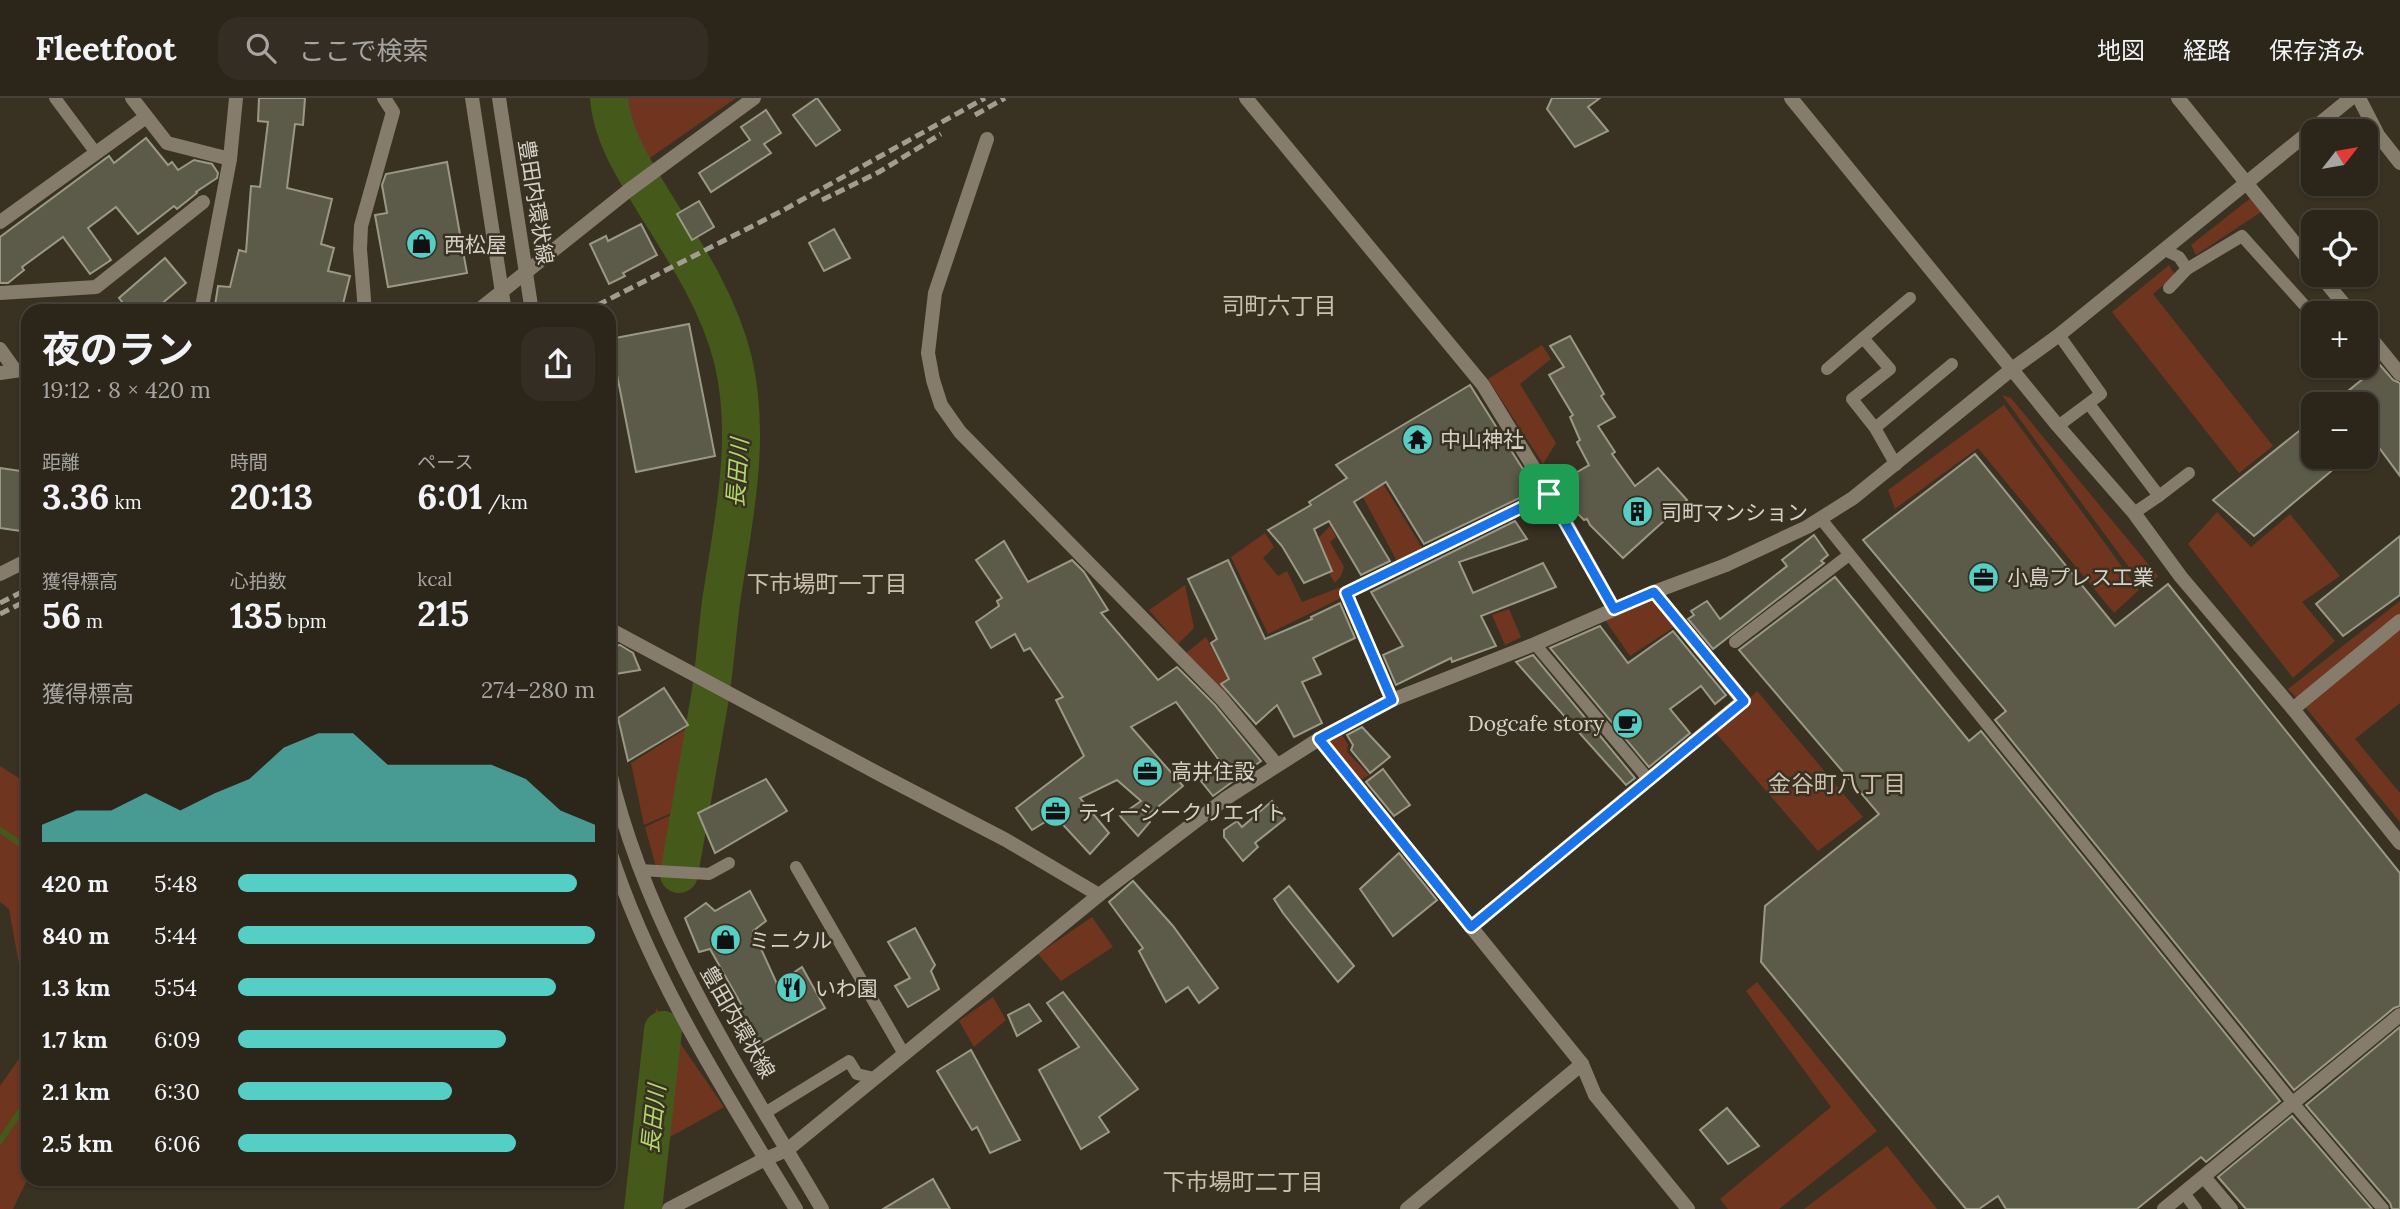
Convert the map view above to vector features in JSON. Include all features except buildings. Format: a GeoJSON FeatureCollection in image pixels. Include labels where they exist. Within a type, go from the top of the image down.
{"type":"FeatureCollection","features":[{"type":"Feature","properties":{"kind":"street"},"geometry":{"type":"LineString","coordinates":[[132,98],[167,143],[230,159]]}},
{"type":"Feature","properties":{"kind":"street"},"geometry":{"type":"LineString","coordinates":[[203,304],[230,159],[236,98]]}},
{"type":"Feature","properties":{"kind":"street"},"geometry":{"type":"LineString","coordinates":[[364,304],[360,249],[362,226],[393,112],[384,98]]}},
{"type":"Feature","properties":{"kind":"street"},"geometry":{"type":"LineString","coordinates":[[472,98],[503,304]]}},
{"type":"Feature","properties":{"kind":"street","name":"豊田内環状線"},"geometry":{"type":"LineString","coordinates":[[499,98],[532,304]]}},
{"type":"Feature","properties":{"kind":"street"},"geometry":{"type":"LineString","coordinates":[[487,304],[629,190],[754,98]]}},
{"type":"Feature","properties":{"kind":"street"},"geometry":{"type":"LineString","coordinates":[[1246,98],[1483,385],[1614,609]]}},
{"type":"Feature","properties":{"kind":"street"},"geometry":{"type":"LineString","coordinates":[[1791,98],[2058,426],[2134,513],[2181,577],[2293,709],[2400,843]]}},
{"type":"Feature","properties":{"kind":"street"},"geometry":{"type":"LineString","coordinates":[[2178,98],[2301,251]]}},
{"type":"Feature","properties":{"kind":"street"},"geometry":{"type":"LineString","coordinates":[[669,1209],[765,1158],[787,1150],[1099,895],[1225,799],[1319,739],[1392,700],[1726,565],[1821,519],[1896,465],[2351,98]]}},
{"type":"Feature","properties":{"kind":"street"},"geometry":{"type":"LineString","coordinates":[[2359,98],[2378,135],[2400,163]]}},
{"type":"Feature","properties":{"kind":"street"},"geometry":{"type":"LineString","coordinates":[[1,218],[146,117]]}},
{"type":"Feature","properties":{"kind":"street"},"geometry":{"type":"LineString","coordinates":[[987,139],[935,293],[928,353],[941,405],[960,432],[1222,699],[1277,765]]}},
{"type":"Feature","properties":{"kind":"street"},"geometry":{"type":"LineString","coordinates":[[0,293],[96,287],[203,202]]}},
{"type":"Feature","properties":{"kind":"street"},"geometry":{"type":"LineString","coordinates":[[2330,287],[2341,301]]}},
{"type":"Feature","properties":{"kind":"street"},"geometry":{"type":"LineString","coordinates":[[2378,347],[2400,374]]}},
{"type":"Feature","properties":{"kind":"street"},"geometry":{"type":"LineString","coordinates":[[0,349],[14,371]]}},
{"type":"Feature","properties":{"kind":"street"},"geometry":{"type":"LineString","coordinates":[[1392,700],[1346,593],[1549,494]]}},
{"type":"Feature","properties":{"kind":"street"},"geometry":{"type":"LineString","coordinates":[[0,574],[21,564]]}},
{"type":"Feature","properties":{"kind":"street"},"geometry":{"type":"LineString","coordinates":[[1471,927],[1744,701],[1654,592]]}},
{"type":"Feature","properties":{"kind":"street"},"geometry":{"type":"LineString","coordinates":[[2293,709],[2400,621]]}},
{"type":"Feature","properties":{"kind":"street"},"geometry":{"type":"LineString","coordinates":[[616,633],[1006,840],[1099,895]]}},
{"type":"Feature","properties":{"kind":"street"},"geometry":{"type":"LineString","coordinates":[[1319,739],[1581,1064],[1595,1095],[1688,1209]]}},
{"type":"Feature","properties":{"kind":"street","name":"豊田内環状線"},"geometry":{"type":"LineString","coordinates":[[616,793],[624,822],[648,870],[646,887],[685,973],[822,1209]]}},
{"type":"Feature","properties":{"kind":"street","name":"豊田内環状線"},"geometry":{"type":"LineString","coordinates":[[616,867],[636,920],[669,990],[796,1209]]}},
{"type":"Feature","properties":{"kind":"street"},"geometry":{"type":"LineString","coordinates":[[2164,1209],[2400,1015]]}},
{"type":"Feature","properties":{"kind":"street"},"geometry":{"type":"LineString","coordinates":[[1406,1209],[1581,1064]]}},
{"type":"Feature","properties":{"kind":"street"},"geometry":{"type":"LineString","coordinates":[[2204,1177],[2231,1209]]}},
{"type":"Feature","properties":{"kind":"lane"},"geometry":{"type":"LineString","coordinates":[[55,98],[96,153]]}},
{"type":"Feature","properties":{"kind":"lane"},"geometry":{"type":"LineString","coordinates":[[2169,288],[2187,269],[2242,236],[2301,302]]}},
{"type":"Feature","properties":{"kind":"lane"},"geometry":{"type":"LineString","coordinates":[[2165,250],[2179,257],[2187,269]]}},
{"type":"Feature","properties":{"kind":"lane"},"geometry":{"type":"LineString","coordinates":[[1827,369],[1910,298]]}},
{"type":"Feature","properties":{"kind":"lane"},"geometry":{"type":"LineString","coordinates":[[2058,426],[2102,394],[2059,335]]}},
{"type":"Feature","properties":{"kind":"lane"},"geometry":{"type":"LineString","coordinates":[[1863,338],[1890,369],[1852,399],[1875,428],[1896,465]]}},
{"type":"Feature","properties":{"kind":"lane"},"geometry":{"type":"LineString","coordinates":[[1875,428],[1952,364]]}},
{"type":"Feature","properties":{"kind":"lane"},"geometry":{"type":"LineString","coordinates":[[2089,404],[2159,496]]}},
{"type":"Feature","properties":{"kind":"lane"},"geometry":{"type":"LineString","coordinates":[[2134,513],[2189,472]]}},
{"type":"Feature","properties":{"kind":"lane"},"geometry":{"type":"LineString","coordinates":[[1821,519],[2293,1103],[2383,1209]]}},
{"type":"Feature","properties":{"kind":"lane"},"geometry":{"type":"LineString","coordinates":[[1735,642],[1849,555]]}},
{"type":"Feature","properties":{"kind":"lane"},"geometry":{"type":"LineString","coordinates":[[1535,644],[1648,779]]}},
{"type":"Feature","properties":{"kind":"lane"},"geometry":{"type":"LineString","coordinates":[[648,870],[709,874],[729,863]]}},
{"type":"Feature","properties":{"kind":"lane"},"geometry":{"type":"LineString","coordinates":[[796,867],[904,1054]]}},
{"type":"Feature","properties":{"kind":"lane"},"geometry":{"type":"LineString","coordinates":[[765,1113],[849,1061],[857,1074],[874,1078]]}},
{"type":"Feature","properties":{"kind":"lane"},"geometry":{"type":"LineString","coordinates":[[2183,1193],[2196,1209]]}},
{"type":"Feature","properties":{"kind":"shaded area"},"geometry":{"type":"Polygon","coordinates":[[[621,98],[736,98],[644,162],[621,112],[621,98]]]}},
{"type":"Feature","properties":{"kind":"shaded area"},"geometry":{"type":"Polygon","coordinates":[[[2252,197],[2261,212],[2196,255],[2191,245],[2252,197]]]}},
{"type":"Feature","properties":{"kind":"shaded area"},"geometry":{"type":"Polygon","coordinates":[[[2169,265],[2175,275],[2153,294],[2273,446],[2239,473],[2112,312],[2169,265]]]}},
{"type":"Feature","properties":{"kind":"shaded area"},"geometry":{"type":"Polygon","coordinates":[[[1542,345],[1551,359],[1520,384],[1556,443],[1543,464],[1488,379],[1542,345]]]}},
{"type":"Feature","properties":{"kind":"shaded area"},"geometry":{"type":"Polygon","coordinates":[[[2002,395],[2011,398],[2158,576],[2145,589],[2002,395]]]}},
{"type":"Feature","properties":{"kind":"shaded area"},"geometry":{"type":"Polygon","coordinates":[[[2004,405],[2139,590],[2114,613],[1978,448],[1895,509],[1888,490],[2004,405]]]}},
{"type":"Feature","properties":{"kind":"shaded area"},"geometry":{"type":"Polygon","coordinates":[[[1383,484],[1426,554],[1400,567],[1363,497],[1383,484]]]}},
{"type":"Feature","properties":{"kind":"shaded area"},"geometry":{"type":"Polygon","coordinates":[[[2217,512],[2251,547],[2290,514],[2340,576],[2302,602],[2335,641],[2293,678],[2188,544],[2217,512]]]}},
{"type":"Feature","properties":{"kind":"shaded area"},"geometry":{"type":"Polygon","coordinates":[[[1330,526],[1336,537],[1330,542],[1344,567],[1335,583],[1312,545],[1330,526]]]}},
{"type":"Feature","properties":{"kind":"shaded area"},"geometry":{"type":"Polygon","coordinates":[[[1265,533],[1274,547],[1263,558],[1278,576],[1287,571],[1302,602],[1341,587],[1341,598],[1268,634],[1231,557],[1265,533]]]}},
{"type":"Feature","properties":{"kind":"shaded area"},"geometry":{"type":"Polygon","coordinates":[[[1185,585],[1194,628],[1178,644],[1149,610],[1185,585]]]}},
{"type":"Feature","properties":{"kind":"shaded area"},"geometry":{"type":"Polygon","coordinates":[[[1654,600],[1676,626],[1630,656],[1605,620],[1654,600]]]}},
{"type":"Feature","properties":{"kind":"shaded area"},"geometry":{"type":"Polygon","coordinates":[[[2400,601],[2400,703],[2355,739],[2400,793],[2400,822],[2288,689],[2400,601]]]}},
{"type":"Feature","properties":{"kind":"shaded area"},"geometry":{"type":"Polygon","coordinates":[[[1509,609],[1521,637],[1505,645],[1492,615],[1509,609]]]}},
{"type":"Feature","properties":{"kind":"shaded area"},"geometry":{"type":"Polygon","coordinates":[[[1206,637],[1232,687],[1225,694],[1186,653],[1206,637]]]}},
{"type":"Feature","properties":{"kind":"shaded area"},"geometry":{"type":"Polygon","coordinates":[[[1757,691],[1863,817],[1818,851],[1715,732],[1757,691]]]}},
{"type":"Feature","properties":{"kind":"shaded area"},"geometry":{"type":"Polygon","coordinates":[[[692,725],[685,807],[644,825],[631,763],[692,725]]]}},
{"type":"Feature","properties":{"kind":"shaded area"},"geometry":{"type":"Polygon","coordinates":[[[1341,733],[1348,745],[1347,752],[1369,775],[1361,780],[1328,740],[1341,733]]]}},
{"type":"Feature","properties":{"kind":"shaded area"},"geometry":{"type":"Polygon","coordinates":[[[0,766],[21,780],[21,976],[9,909],[0,902],[0,766]]]}},
{"type":"Feature","properties":{"kind":"shaded area"},"geometry":{"type":"Polygon","coordinates":[[[682,810],[673,866],[656,867],[645,827],[682,810]]]}},
{"type":"Feature","properties":{"kind":"shaded area"},"geometry":{"type":"Polygon","coordinates":[[[1092,917],[1113,947],[1061,981],[1038,954],[1092,917]]]}},
{"type":"Feature","properties":{"kind":"shaded area"},"geometry":{"type":"Polygon","coordinates":[[[1757,982],[1877,1131],[1779,1209],[1728,1209],[1720,1199],[1831,1107],[1746,991],[1757,982]]]}},
{"type":"Feature","properties":{"kind":"shaded area"},"geometry":{"type":"Polygon","coordinates":[[[993,997],[1006,1020],[974,1047],[959,1021],[993,997]]]}},
{"type":"Feature","properties":{"kind":"shaded area"},"geometry":{"type":"Polygon","coordinates":[[[656,1008],[724,1107],[670,1137],[657,1209],[636,1209],[656,1008]]]}},
{"type":"Feature","properties":{"kind":"shaded area"},"geometry":{"type":"Polygon","coordinates":[[[21,1056],[21,1186],[24,1186],[13,1209],[0,1209],[0,1086],[21,1056]]]}},
{"type":"Feature","properties":{"kind":"shaded area"},"geometry":{"type":"Polygon","coordinates":[[[1887,1146],[1937,1209],[1804,1209],[1887,1146]]]}},
{"type":"Feature","properties":{"kind":"waterway","name":"長田川"},"geometry":{"type":"LineString","coordinates":[[609,98],[615,127],[626,154],[690,260],[719,318],[733,360],[741,420],[739,481],[710,697],[679,874]]}},
{"type":"Feature","properties":{"kind":"waterway"},"geometry":{"type":"LineString","coordinates":[[0,830],[21,844]]}},
{"type":"Feature","properties":{"kind":"waterway","name":"長田川"},"geometry":{"type":"LineString","coordinates":[[643,1209],[663,1030]]}},
{"type":"Feature","properties":{"kind":"waterway"},"geometry":{"type":"LineString","coordinates":[[0,1141],[21,1110]]}},
{"type":"Feature","properties":{"kind":"railway"},"geometry":{"type":"LineString","coordinates":[[600,304],[780,212],[985,98]]}},
{"type":"Feature","properties":{"kind":"railway"},"geometry":{"type":"LineString","coordinates":[[975,115],[1005,98]]}},
{"type":"Feature","properties":{"kind":"railway"},"geometry":{"type":"LineString","coordinates":[[822,200],[879,172],[941,134]]}},
{"type":"Feature","properties":{"kind":"railway"},"geometry":{"type":"LineString","coordinates":[[0,603],[21,592]]}},
{"type":"Feature","properties":{"kind":"railway"},"geometry":{"type":"LineString","coordinates":[[0,614],[21,604]]}},
{"type":"Feature","properties":{"kind":"place","name":"西松屋"},"geometry":{"type":"Point","coordinates":[421,244]}},
{"type":"Feature","properties":{"kind":"place","name":"中山神社"},"geometry":{"type":"Point","coordinates":[1417,439]}},
{"type":"Feature","properties":{"kind":"place","name":"司町マンション"},"geometry":{"type":"Point","coordinates":[1638,512]}},
{"type":"Feature","properties":{"kind":"place","name":"小島プレス工業"},"geometry":{"type":"Point","coordinates":[1984,577]}},
{"type":"Feature","properties":{"kind":"place","name":"Dogcafe story"},"geometry":{"type":"Point","coordinates":[1627,723]}},
{"type":"Feature","properties":{"kind":"place","name":"高井住設"},"geometry":{"type":"Point","coordinates":[1148,771]}},
{"type":"Feature","properties":{"kind":"place","name":"ティーシークリエイト"},"geometry":{"type":"Point","coordinates":[1055,812]}},
{"type":"Feature","properties":{"kind":"place","name":"ミニクル"},"geometry":{"type":"Point","coordinates":[726,940]}},
{"type":"Feature","properties":{"kind":"place","name":"いわ園"},"geometry":{"type":"Point","coordinates":[792,988]}},
{"type":"Feature","properties":{"kind":"district","name":"司町六丁目"},"geometry":{"type":"Point","coordinates":[1279,305]}},
{"type":"Feature","properties":{"kind":"district","name":"下市場町一丁目"},"geometry":{"type":"Point","coordinates":[827,583]}},
{"type":"Feature","properties":{"kind":"district","name":"金谷町八丁目"},"geometry":{"type":"Point","coordinates":[1837,783]}},
{"type":"Feature","properties":{"kind":"district","name":"下市場町二丁目"},"geometry":{"type":"Point","coordinates":[1243,1181]}},
{"type":"Feature","properties":{"kind":"route"},"geometry":{"type":"LineString","coordinates":[[1549,494],[1614,609],[1654,592],[1744,701],[1471,927],[1319,739],[1392,700],[1346,593],[1549,494]]}}]}
